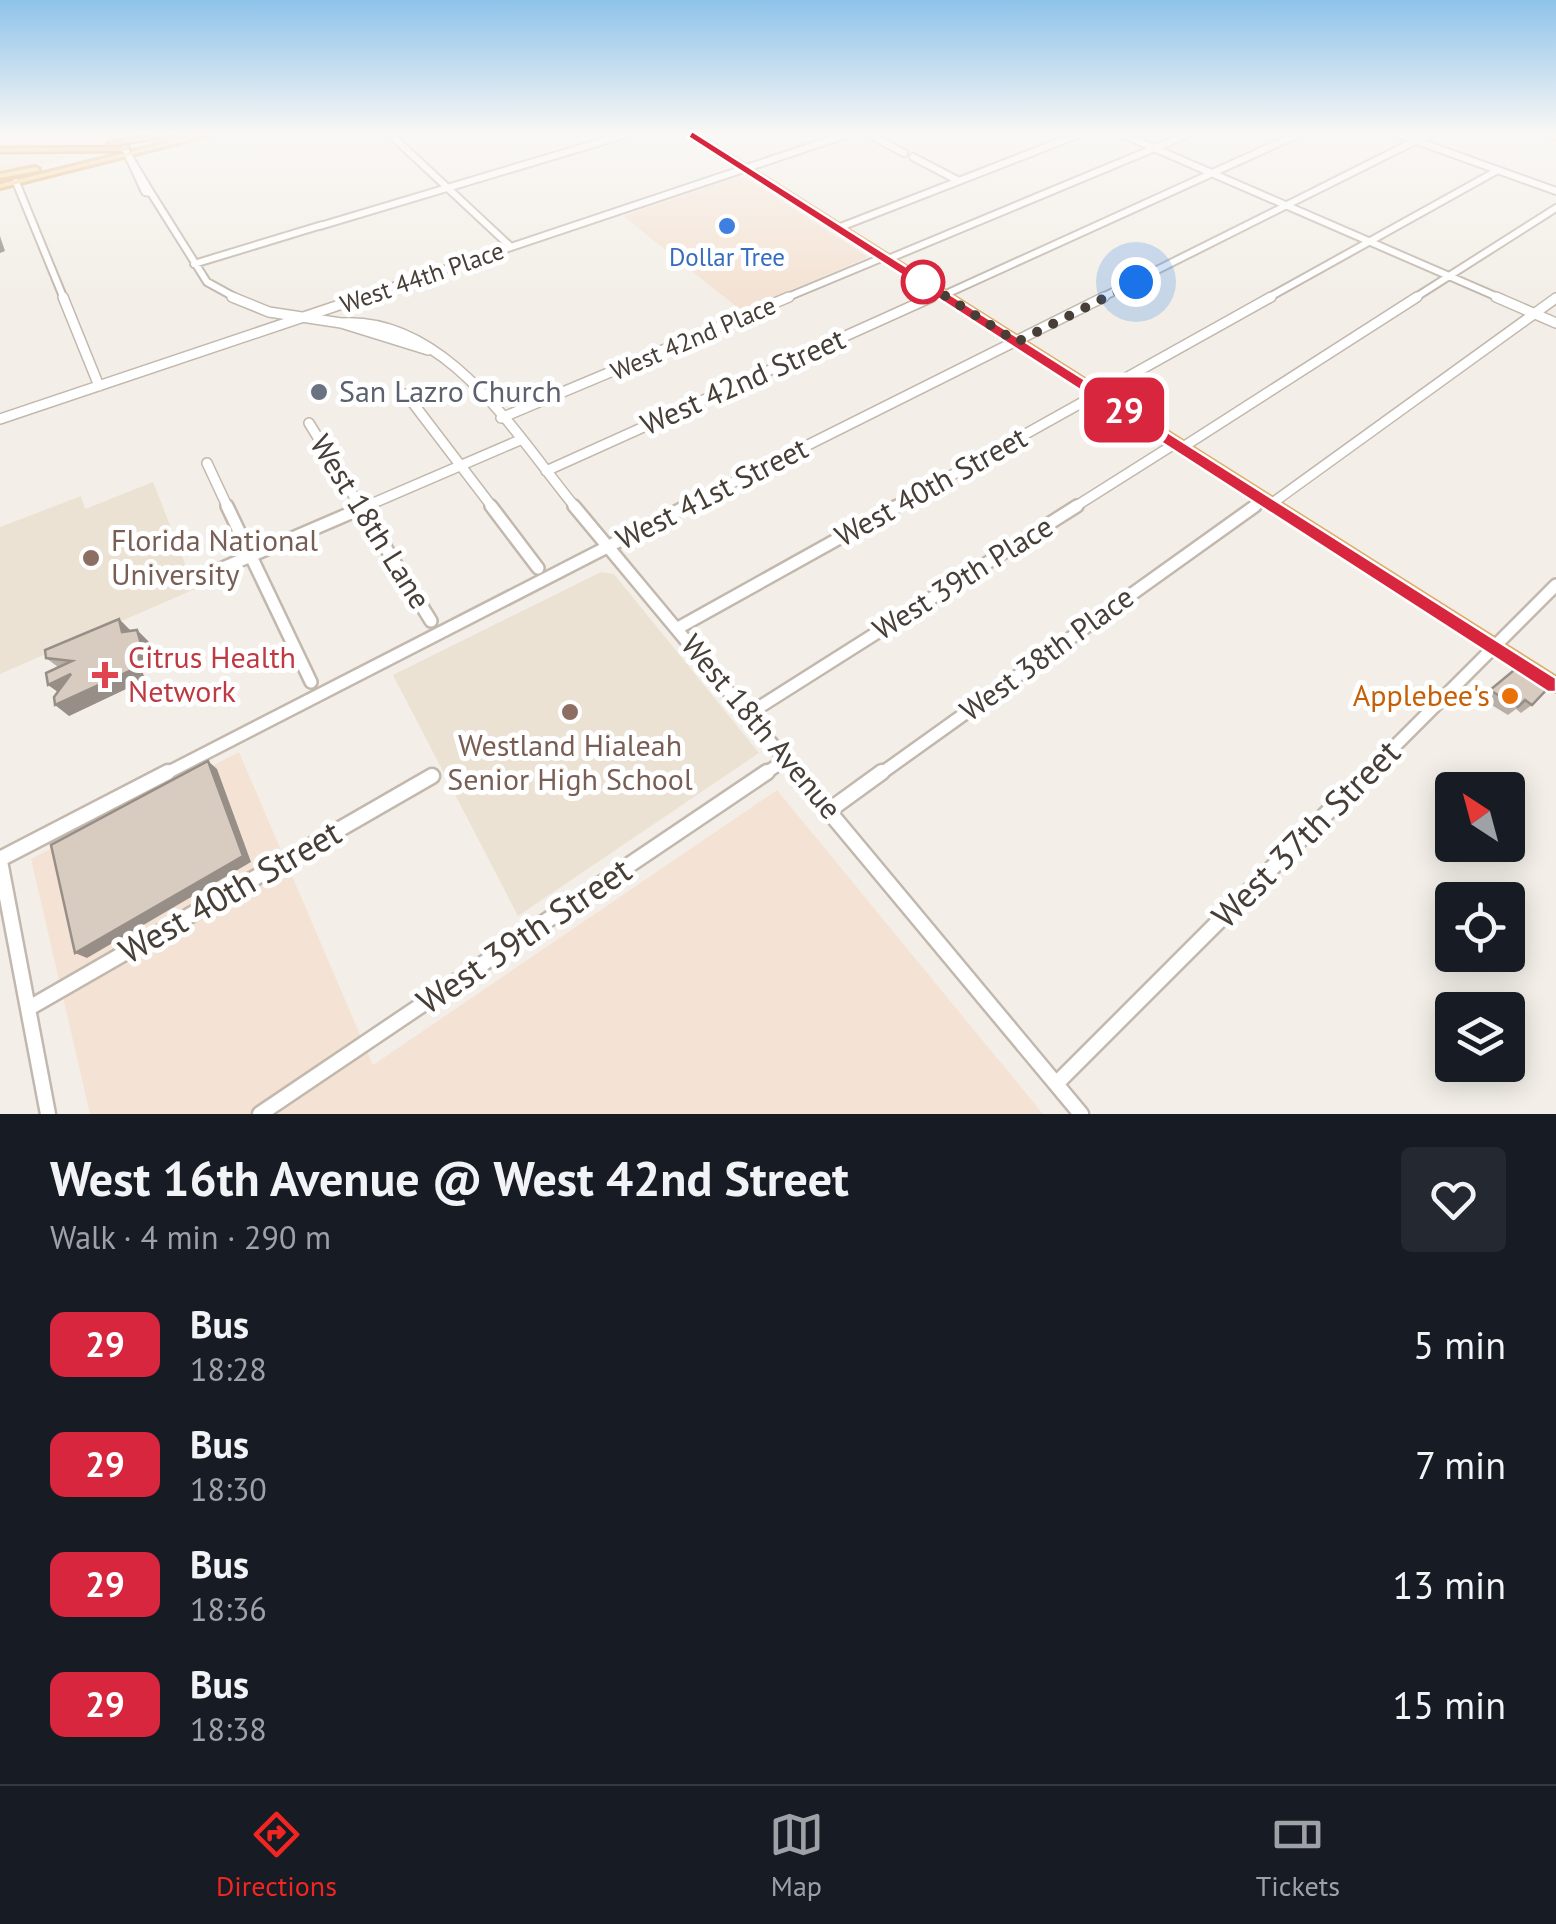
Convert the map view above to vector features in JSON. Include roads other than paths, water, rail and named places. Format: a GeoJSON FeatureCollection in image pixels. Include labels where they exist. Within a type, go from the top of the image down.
{"type":"FeatureCollection","features":[{"type":"Feature","properties":{"kind":"main road"},"geometry":{"type":"LineString","coordinates":[[774,187],[1556,685]]}},
{"type":"Feature","properties":{"kind":"street"},"geometry":{"type":"LineString","coordinates":[[18,187],[99,386]]}},
{"type":"Feature","properties":{"kind":"street","name":"West 18th Avenue"},"geometry":{"type":"LineString","coordinates":[[147,187],[207,282],[227,295],[269,312],[341,323],[431,350],[454,366],[750,712],[1081,1114]]}},
{"type":"Feature","properties":{"kind":"street"},"geometry":{"type":"LineString","coordinates":[[194,264],[449,187]]}},
{"type":"Feature","properties":{"kind":"street","name":"West 44th Place"},"geometry":{"type":"LineString","coordinates":[[0,420],[688,187]]}},
{"type":"Feature","properties":{"kind":"street"},"geometry":{"type":"LineString","coordinates":[[838,228],[943,187]]}},
{"type":"Feature","properties":{"kind":"street","name":"West 42nd Place"},"geometry":{"type":"LineString","coordinates":[[501,418],[1059,187]]}},
{"type":"Feature","properties":{"kind":"street","name":"West 42nd Street"},"geometry":{"type":"LineString","coordinates":[[546,471],[1181,187]]}},
{"type":"Feature","properties":{"kind":"street"},"geometry":{"type":"LineString","coordinates":[[1243,187],[1556,323]]}},
{"type":"Feature","properties":{"kind":"street","name":"West 41st Street"},"geometry":{"type":"LineString","coordinates":[[0,860],[609,546],[1323,187]]}},
{"type":"Feature","properties":{"kind":"street","name":"West 40th Street"},"geometry":{"type":"LineString","coordinates":[[678,628],[1468,187]]}},
{"type":"Feature","properties":{"kind":"street"},"geometry":{"type":"LineString","coordinates":[[446,188],[511,247]]}},
{"type":"Feature","properties":{"kind":"street","name":"West 39th Place"},"geometry":{"type":"LineString","coordinates":[[750,712],[1556,208]]}},
{"type":"Feature","properties":{"kind":"street","name":"West 38th Place"},"geometry":{"type":"LineString","coordinates":[[831,809],[1556,298]]}},
{"type":"Feature","properties":{"kind":"street"},"geometry":{"type":"LineString","coordinates":[[406,394],[538,568]]}},
{"type":"Feature","properties":{"kind":"street","name":"West 18th Lane"},"geometry":{"type":"LineString","coordinates":[[309,423],[431,621]]}},
{"type":"Feature","properties":{"kind":"street"},"geometry":{"type":"LineString","coordinates":[[197,580],[520,440]]}},
{"type":"Feature","properties":{"kind":"street"},"geometry":{"type":"LineString","coordinates":[[207,463],[311,682]]}},
{"type":"Feature","properties":{"kind":"street","name":"West 37th Street"},"geometry":{"type":"LineString","coordinates":[[1056,1084],[1556,586]]}},
{"type":"Feature","properties":{"kind":"street","name":"West 39th Street"},"geometry":{"type":"LineString","coordinates":[[260,1114],[788,758]]}},
{"type":"Feature","properties":{"kind":"street","name":"West 40th Street"},"geometry":{"type":"LineString","coordinates":[[28,1008],[432,776]]}},
{"type":"Feature","properties":{"kind":"street"},"geometry":{"type":"LineString","coordinates":[[0,860],[48,1114]]}},
{"type":"Feature","properties":{"kind":"place","name":"Dollar Tree"},"geometry":{"type":"Point","coordinates":[727,226]}},
{"type":"Feature","properties":{"kind":"place","name":"San Lazro Church"},"geometry":{"type":"Point","coordinates":[319,392]}},
{"type":"Feature","properties":{"kind":"place","name":"Florida National University"},"geometry":{"type":"Point","coordinates":[91,558]}},
{"type":"Feature","properties":{"kind":"place","name":"Citrus Health Network"},"geometry":{"type":"Point","coordinates":[105,675]}},
{"type":"Feature","properties":{"kind":"place","name":"Applebee's"},"geometry":{"type":"Point","coordinates":[1510,696]}},
{"type":"Feature","properties":{"kind":"place","name":"Westland Hialeah Senior High School"},"geometry":{"type":"Point","coordinates":[570,712]}}]}
